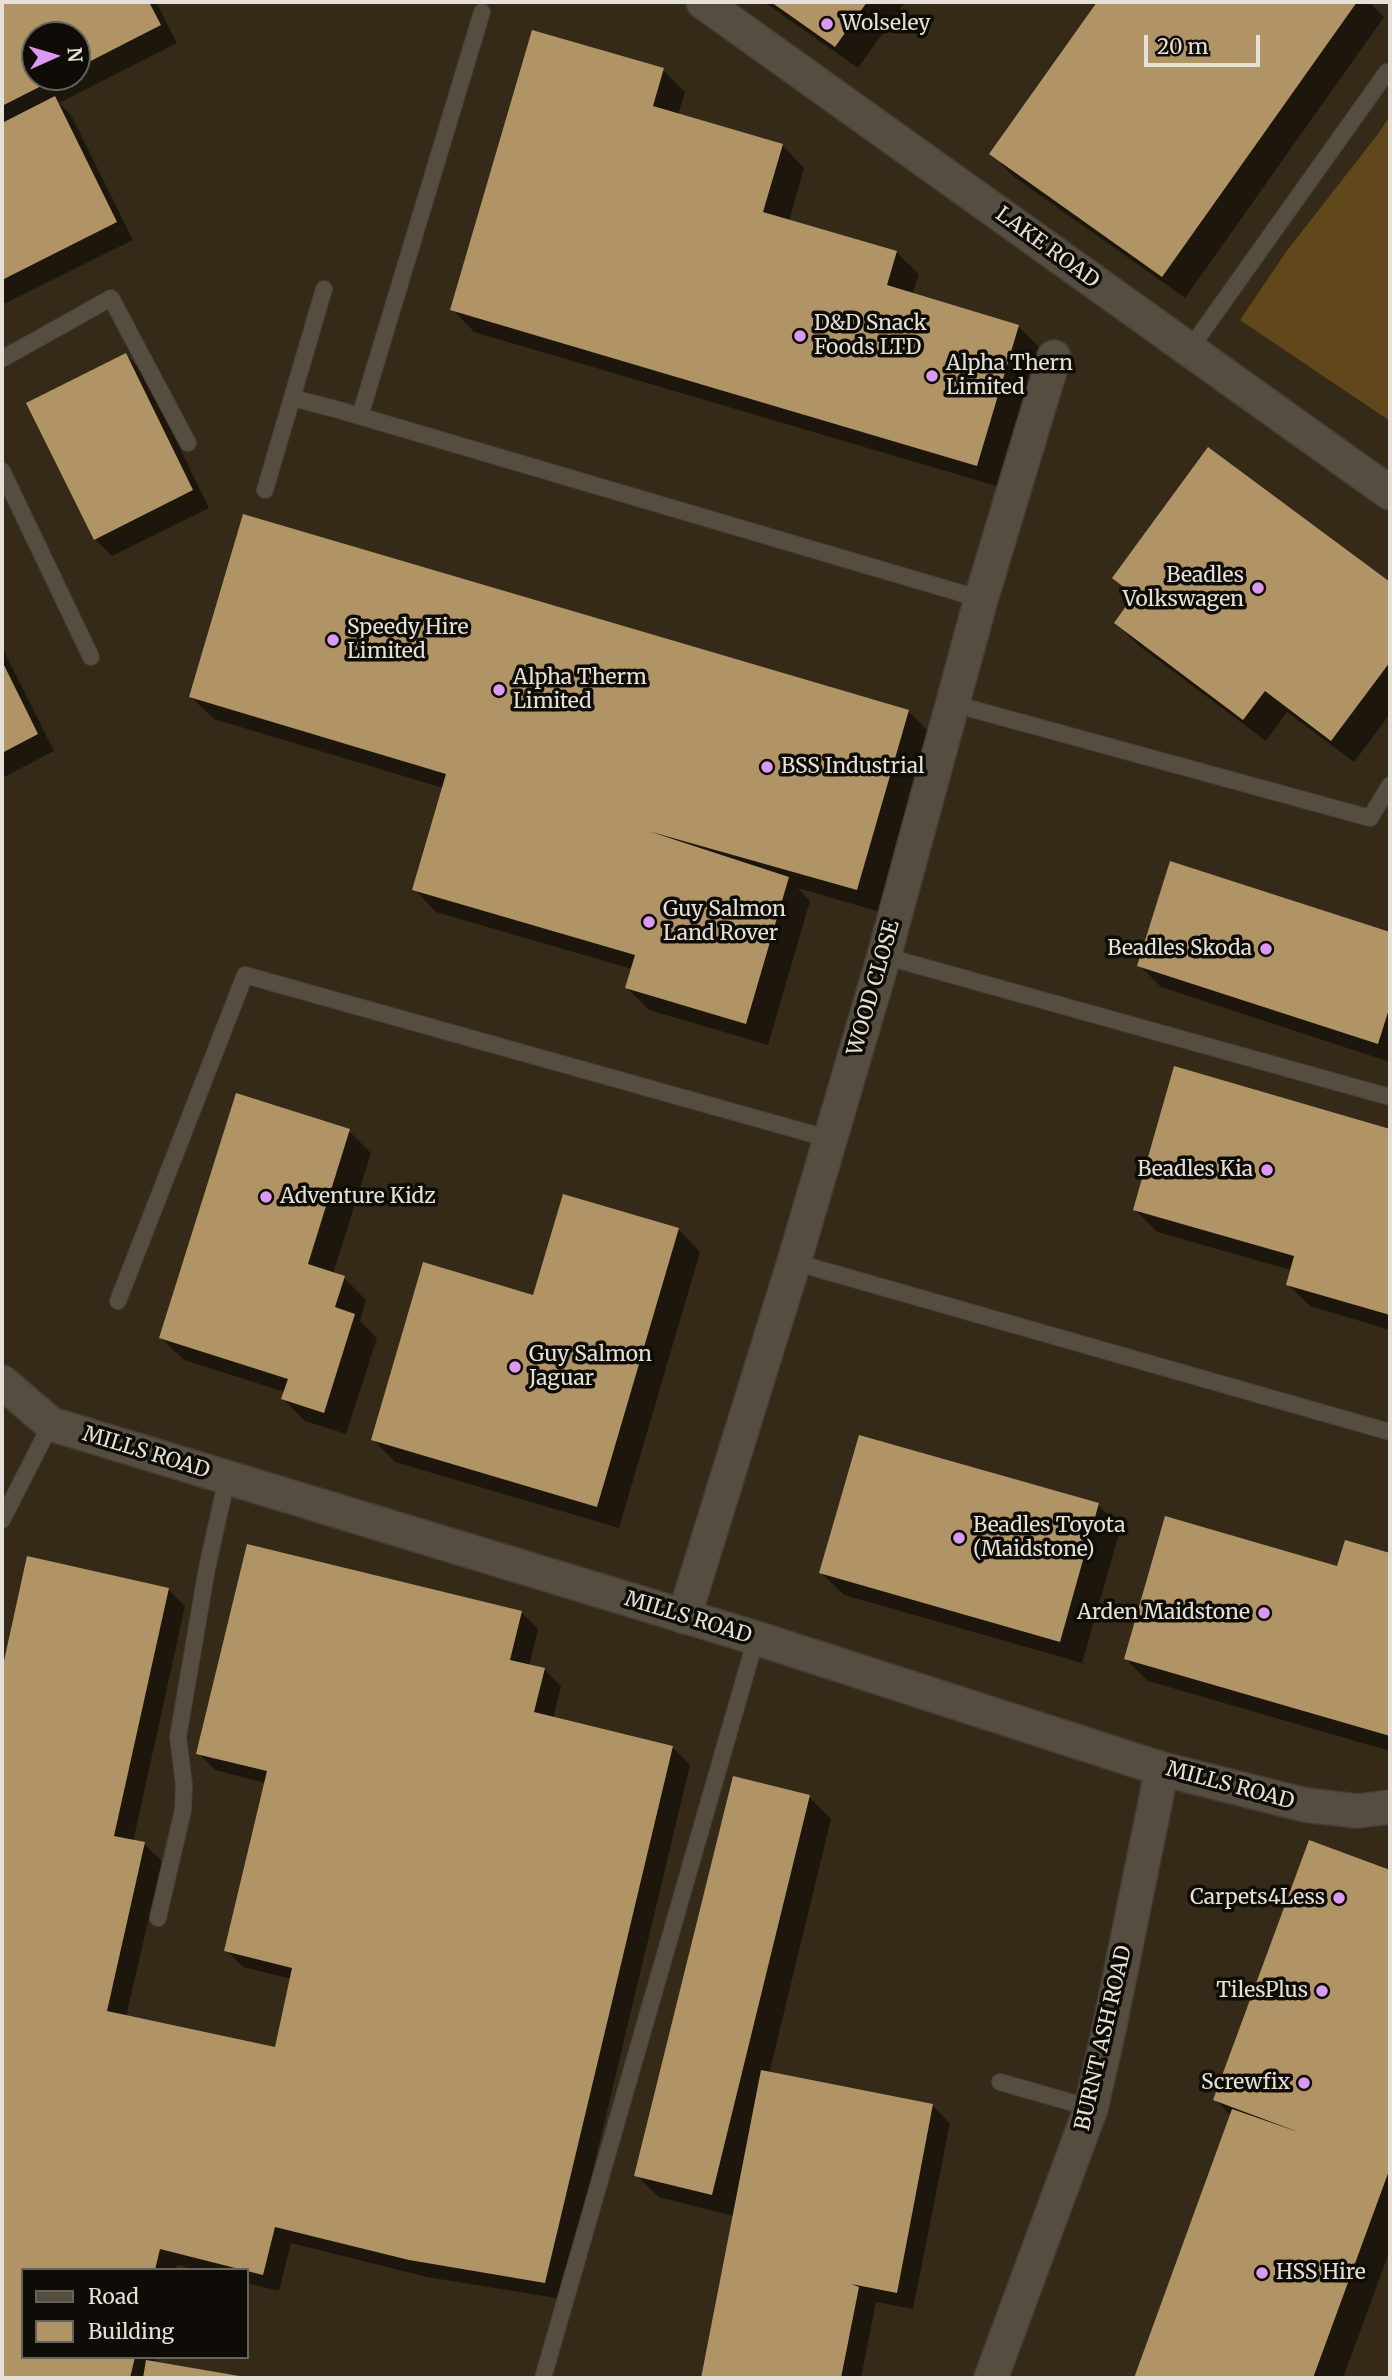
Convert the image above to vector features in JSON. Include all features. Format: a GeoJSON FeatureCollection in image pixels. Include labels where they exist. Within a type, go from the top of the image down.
{"type":"FeatureCollection","features":[{"type":"Feature","properties":{"kind":"street","name":"LAKE ROAD"},"geometry":{"type":"LineString","coordinates":[[703,2],[1390,493]]}},
{"type":"Feature","properties":{"kind":"street","name":"WOOD CLOSE"},"geometry":{"type":"LineString","coordinates":[[684,1617],[794,1262],[884,956],[981,599],[1054,357]]}},
{"type":"Feature","properties":{"kind":"street","name":"MILLS ROAD"},"geometry":{"type":"LineString","coordinates":[[2,1382],[51,1424],[756,1638],[1162,1769],[1305,1805],[1357,1811],[1390,1807]]}},
{"type":"Feature","properties":{"kind":"street","name":"BURNT ASH ROAD"},"geometry":{"type":"LineString","coordinates":[[991,2378],[1091,2108],[1162,1769]]}},
{"type":"Feature","properties":{"kind":"lane"},"geometry":{"type":"LineString","coordinates":[[360,416],[482,12]]}},
{"type":"Feature","properties":{"kind":"lane"},"geometry":{"type":"LineString","coordinates":[[1189,350],[1387,72]]}},
{"type":"Feature","properties":{"kind":"lane"},"geometry":{"type":"LineString","coordinates":[[265,490],[324,289]]}},
{"type":"Feature","properties":{"kind":"lane"},"geometry":{"type":"LineString","coordinates":[[2,359],[111,298],[188,443]]}},
{"type":"Feature","properties":{"kind":"lane"},"geometry":{"type":"LineString","coordinates":[[293,398],[981,599]]}},
{"type":"Feature","properties":{"kind":"lane"},"geometry":{"type":"LineString","coordinates":[[2,471],[91,657]]}},
{"type":"Feature","properties":{"kind":"lane"},"geometry":{"type":"LineString","coordinates":[[954,704],[1370,818],[1390,785]]}},
{"type":"Feature","properties":{"kind":"lane"},"geometry":{"type":"LineString","coordinates":[[884,956],[1390,1097]]}},
{"type":"Feature","properties":{"kind":"lane"},"geometry":{"type":"LineString","coordinates":[[118,1301],[245,975],[830,1139]]}},
{"type":"Feature","properties":{"kind":"lane"},"geometry":{"type":"LineString","coordinates":[[794,1262],[1390,1432]]}},
{"type":"Feature","properties":{"kind":"lane"},"geometry":{"type":"LineString","coordinates":[[3,1512],[51,1424]]}},
{"type":"Feature","properties":{"kind":"lane"},"geometry":{"type":"LineString","coordinates":[[158,1918],[183,1810],[184,1785],[178,1737],[207,1568],[227,1478]]}},
{"type":"Feature","properties":{"kind":"lane"},"geometry":{"type":"LineString","coordinates":[[543,2378],[756,1638]]}},
{"type":"Feature","properties":{"kind":"lane"},"geometry":{"type":"LineString","coordinates":[[1000,2081],[1091,2108]]}},
{"type":"Feature","properties":{"kind":"shaded area"},"geometry":{"type":"Polygon","coordinates":[[[2,2],[1390,2],[1390,2378],[2,2378],[2,2]]]}},
{"type":"Feature","properties":{"kind":"shaded area"},"geometry":{"type":"Polygon","coordinates":[[[1390,116],[1390,421],[1240,320],[1286,252],[1390,116]]]}},
{"type":"Feature","properties":{"kind":"building"},"geometry":{"type":"Polygon","coordinates":[[[2,2],[149,2],[161,25],[91,61],[91,21],[21,21],[21,91],[31,91],[2,106],[2,2]]]}},
{"type":"Feature","properties":{"kind":"building","name":"Wolseley"},"geometry":{"type":"Polygon","coordinates":[[[771,2],[867,2],[835,47],[771,2]]]}},
{"type":"Feature","properties":{"kind":"building"},"geometry":{"type":"Polygon","coordinates":[[[1097,2],[1357,2],[1162,277],[989,154],[1097,2]]]}},
{"type":"Feature","properties":{"kind":"building"},"geometry":{"type":"Polygon","coordinates":[[[532,30],[664,68],[653,106],[783,144],[763,212],[897,251],[887,285],[1019,325],[977,466],[450,310],[532,30]]]}},
{"type":"Feature","properties":{"kind":"building"},"geometry":{"type":"Polygon","coordinates":[[[55,96],[117,222],[2,280],[2,123],[55,96]]]}},
{"type":"Feature","properties":{"kind":"building"},"geometry":{"type":"Polygon","coordinates":[[[126,353],[193,490],[94,540],[26,403],[126,353]]]}},
{"type":"Feature","properties":{"kind":"building","name":"Beadles Volkswagen"},"geometry":{"type":"Polygon","coordinates":[[[1208,447],[1390,582],[1390,662],[1331,741],[1265,691],[1243,720],[1114,623],[1134,595],[1112,578],[1208,447]]]}},
{"type":"Feature","properties":{"kind":"building"},"geometry":{"type":"Polygon","coordinates":[[[243,514],[909,710],[857,890],[648,831],[789,877],[746,1024],[625,988],[635,955],[412,890],[446,774],[189,697],[243,514]]]}},
{"type":"Feature","properties":{"kind":"building"},"geometry":{"type":"Polygon","coordinates":[[[2,661],[38,734],[2,753],[2,661]]]}},
{"type":"Feature","properties":{"kind":"building","name":"Beadles Skoda"},"geometry":{"type":"Polygon","coordinates":[[[1170,861],[1390,932],[1390,1006],[1378,1044],[1137,966],[1170,861]]]}},
{"type":"Feature","properties":{"kind":"building","name":"Beadles Kia"},"geometry":{"type":"Polygon","coordinates":[[[1174,1066],[1390,1129],[1390,1315],[1286,1285],[1294,1256],[1133,1210],[1174,1066]]]}},
{"type":"Feature","properties":{"kind":"building","name":"Adventure Kidz"},"geometry":{"type":"Polygon","coordinates":[[[236,1093],[350,1129],[308,1264],[345,1276],[335,1307],[355,1314],[324,1413],[281,1399],[288,1379],[159,1338],[236,1093]]]}},
{"type":"Feature","properties":{"kind":"building","name":"Guy Salmon Jaguar"},"geometry":{"type":"Polygon","coordinates":[[[563,1194],[679,1228],[597,1507],[371,1440],[423,1262],[533,1295],[563,1194]]]}},
{"type":"Feature","properties":{"kind":"building","name":"Beadles Toyota (Maidstone)"},"geometry":{"type":"Polygon","coordinates":[[[859,1435],[1099,1503],[1060,1642],[819,1573],[859,1435]]]}},
{"type":"Feature","properties":{"kind":"building","name":"Arden Maidstone"},"geometry":{"type":"Polygon","coordinates":[[[1165,1516],[1337,1566],[1345,1540],[1390,1553],[1390,1736],[1124,1659],[1165,1516]]]}},
{"type":"Feature","properties":{"kind":"building"},"geometry":{"type":"Polygon","coordinates":[[[247,1544],[522,1611],[510,1660],[545,1668],[534,1712],[673,1746],[545,2283],[409,2260],[275,2227],[263,2275],[248,2271],[248,2268],[235,2268],[160,2249],[155,2268],[21,2268],[21,2359],[135,2359],[130,2378],[2,2378],[2,1670],[27,1556],[169,1588],[114,1836],[145,1842],[107,2011],[275,2047],[292,1968],[224,1951],[267,1771],[196,1754],[247,1544]]]}},
{"type":"Feature","properties":{"kind":"building"},"geometry":{"type":"Polygon","coordinates":[[[733,1776],[810,1795],[712,2195],[634,2176],[733,1776]]]}},
{"type":"Feature","properties":{"kind":"building"},"geometry":{"type":"Polygon","coordinates":[[[1309,1840],[1390,1870],[1390,2168],[1313,2378],[1134,2378],[1232,2109],[1301,2133],[1213,2100],[1309,1840]]]}},
{"type":"Feature","properties":{"kind":"building"},"geometry":{"type":"Polygon","coordinates":[[[761,2070],[933,2104],[897,2293],[851,2284],[859,2287],[841,2378],[701,2378],[761,2070]]]}},
{"type":"Feature","properties":{"kind":"building"},"geometry":{"type":"Polygon","coordinates":[[[146,2360],[245,2377],[245,2378],[143,2378],[146,2360]]]}},
{"type":"Feature","properties":{"kind":"place","name":"Wolseley"},"geometry":{"type":"Point","coordinates":[827,24]}},
{"type":"Feature","properties":{"kind":"place","name":"D&D Snack Foods LTD"},"geometry":{"type":"Point","coordinates":[800,336]}},
{"type":"Feature","properties":{"kind":"place","name":"Alpha Thern Limited"},"geometry":{"type":"Point","coordinates":[932,376]}},
{"type":"Feature","properties":{"kind":"place","name":"Beadles Volkswagen"},"geometry":{"type":"Point","coordinates":[1258,588]}},
{"type":"Feature","properties":{"kind":"place","name":"Speedy Hire Limited"},"geometry":{"type":"Point","coordinates":[333,640]}},
{"type":"Feature","properties":{"kind":"place","name":"Alpha Therm Limited"},"geometry":{"type":"Point","coordinates":[499,690]}},
{"type":"Feature","properties":{"kind":"place","name":"BSS Industrial"},"geometry":{"type":"Point","coordinates":[767,767]}},
{"type":"Feature","properties":{"kind":"place","name":"Guy Salmon Land Rover"},"geometry":{"type":"Point","coordinates":[649,922]}},
{"type":"Feature","properties":{"kind":"place","name":"Beadles Skoda"},"geometry":{"type":"Point","coordinates":[1266,949]}},
{"type":"Feature","properties":{"kind":"place","name":"Beadles Kia"},"geometry":{"type":"Point","coordinates":[1267,1170]}},
{"type":"Feature","properties":{"kind":"place","name":"Adventure Kidz"},"geometry":{"type":"Point","coordinates":[266,1197]}},
{"type":"Feature","properties":{"kind":"place","name":"Guy Salmon Jaguar"},"geometry":{"type":"Point","coordinates":[515,1367]}},
{"type":"Feature","properties":{"kind":"place","name":"Beadles Toyota (Maidstone)"},"geometry":{"type":"Point","coordinates":[959,1538]}},
{"type":"Feature","properties":{"kind":"place","name":"Arden Maidstone"},"geometry":{"type":"Point","coordinates":[1264,1613]}},
{"type":"Feature","properties":{"kind":"place","name":"Carpets4Less"},"geometry":{"type":"Point","coordinates":[1339,1898]}},
{"type":"Feature","properties":{"kind":"place","name":"TilesPlus"},"geometry":{"type":"Point","coordinates":[1322,1991]}},
{"type":"Feature","properties":{"kind":"place","name":"Screwfix"},"geometry":{"type":"Point","coordinates":[1304,2083]}},
{"type":"Feature","properties":{"kind":"place","name":"HSS Hire"},"geometry":{"type":"Point","coordinates":[1262,2273]}}]}
